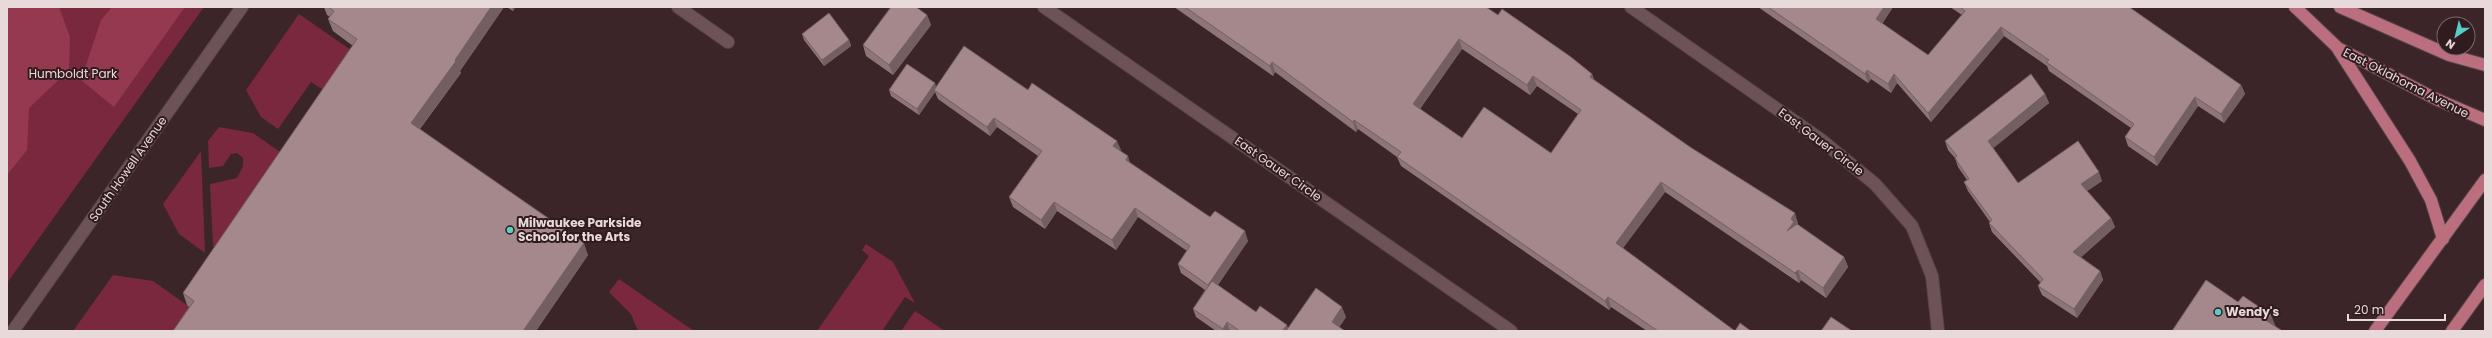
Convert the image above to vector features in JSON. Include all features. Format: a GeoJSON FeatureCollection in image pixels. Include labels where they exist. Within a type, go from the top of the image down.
{"type":"FeatureCollection","features":[{"type":"Feature","properties":{"kind":"main road","name":"East Oklahoma Avenue"},"geometry":{"type":"LineString","coordinates":[[2295,7],[2338,48],[2436,99],[2485,120]]}},
{"type":"Feature","properties":{"kind":"main road"},"geometry":{"type":"LineString","coordinates":[[2340,7],[2449,55],[2485,65]]}},
{"type":"Feature","properties":{"kind":"main road"},"geometry":{"type":"LineString","coordinates":[[2338,48],[2410,161],[2431,200],[2443,239]]}},
{"type":"Feature","properties":{"kind":"main road"},"geometry":{"type":"LineString","coordinates":[[2375,331],[2485,180]]}},
{"type":"Feature","properties":{"kind":"main road"},"geometry":{"type":"LineString","coordinates":[[2452,331],[2485,285]]}},
{"type":"Feature","properties":{"kind":"street","name":"South Howell Avenue"},"geometry":{"type":"LineString","coordinates":[[13,331],[242,7]]}},
{"type":"Feature","properties":{"kind":"street"},"geometry":{"type":"LineString","coordinates":[[678,7],[728,42]]}},
{"type":"Feature","properties":{"kind":"street","name":"East Gauer Circle"},"geometry":{"type":"LineString","coordinates":[[1044,7],[1511,331]]}},
{"type":"Feature","properties":{"kind":"street","name":"East Gauer Circle"},"geometry":{"type":"LineString","coordinates":[[1631,7],[1820,139],[1876,184],[1912,226],[1932,276],[1938,331]]}},
{"type":"Feature","properties":{"kind":"green space","name":"Humboldt Park"},"geometry":{"type":"Polygon","coordinates":[[[7,7],[204,7],[7,283],[7,7]]]}},
{"type":"Feature","properties":{"kind":"green space"},"geometry":{"type":"Polygon","coordinates":[[[299,14],[361,57],[325,91],[311,82],[278,129],[261,117],[246,90],[299,14]]]}},
{"type":"Feature","properties":{"kind":"green space"},"geometry":{"type":"Polygon","coordinates":[[[219,127],[253,133],[286,156],[223,246],[213,246],[210,184],[237,178],[243,166],[243,158],[237,153],[231,154],[223,166],[209,168],[208,141],[219,127]]]}},
{"type":"Feature","properties":{"kind":"green space"},"geometry":{"type":"Polygon","coordinates":[[[201,151],[205,253],[179,234],[163,204],[201,151]]]}},
{"type":"Feature","properties":{"kind":"green space"},"geometry":{"type":"Polygon","coordinates":[[[866,244],[893,262],[915,303],[905,297],[882,331],[817,331],[869,256],[862,250],[866,244]]]}},
{"type":"Feature","properties":{"kind":"green space"},"geometry":{"type":"Polygon","coordinates":[[[113,275],[153,281],[198,313],[186,331],[73,331],[113,275]]]}},
{"type":"Feature","properties":{"kind":"green space"},"geometry":{"type":"Polygon","coordinates":[[[619,279],[695,331],[638,331],[631,314],[609,292],[619,279]]]}},
{"type":"Feature","properties":{"kind":"green space"},"geometry":{"type":"Polygon","coordinates":[[[915,311],[945,331],[901,331],[915,311]]]}},
{"type":"Feature","properties":{"kind":"shaded area"},"geometry":{"type":"Polygon","coordinates":[[[7,7],[59,7],[70,37],[69,70],[29,108],[27,150],[7,175],[7,7]]]}},
{"type":"Feature","properties":{"kind":"shaded area"},"geometry":{"type":"Polygon","coordinates":[[[112,7],[185,7],[114,107],[81,80],[101,20],[112,7]]]}},
{"type":"Feature","properties":{"kind":"building"},"geometry":{"type":"Polygon","coordinates":[[[328,7],[491,7],[455,60],[456,61],[411,123],[584,243],[523,331],[173,331],[194,301],[183,293],[357,39],[328,19],[334,11],[328,7]]]}},
{"type":"Feature","properties":{"kind":"building"},"geometry":{"type":"Polygon","coordinates":[[[891,7],[916,7],[927,15],[889,65],[863,45],[891,7]]]}},
{"type":"Feature","properties":{"kind":"building"},"geometry":{"type":"Polygon","coordinates":[[[1185,7],[1486,7],[1498,15],[1502,9],[1571,57],[1592,74],[1590,77],[1690,147],[1795,213],[1791,219],[1794,222],[1787,231],[1797,224],[1844,257],[1823,288],[1798,270],[1795,273],[1661,182],[1616,243],[1735,331],[1658,331],[1608,297],[1605,301],[1397,157],[1401,152],[1354,120],[1353,122],[1272,62],[1270,66],[1185,7]],[[1459,39],[1413,104],[1462,138],[1484,107],[1551,153],[1581,110],[1533,76],[1527,85],[1459,39]]]}},
{"type":"Feature","properties":{"kind":"building"},"geometry":{"type":"Polygon","coordinates":[[[1768,7],[1884,7],[1876,19],[1928,55],[1965,11],[1960,7],[2129,7],[2241,85],[2221,114],[2195,97],[2154,157],[2125,137],[2134,124],[2046,62],[2049,60],[2001,27],[1928,113],[1894,74],[1888,84],[1867,70],[1865,74],[1768,7]]]}},
{"type":"Feature","properties":{"kind":"building"},"geometry":{"type":"Polygon","coordinates":[[[829,13],[849,40],[822,60],[802,34],[829,13]]]}},
{"type":"Feature","properties":{"kind":"building"},"geometry":{"type":"Polygon","coordinates":[[[964,46],[1028,90],[1032,83],[1117,141],[1113,146],[1128,156],[1126,160],[1210,217],[1215,211],[1245,231],[1208,285],[1178,264],[1190,246],[1135,208],[1112,240],[1054,202],[1041,220],[1009,197],[1042,151],[994,118],[987,127],[934,90],[964,46]]]}},
{"type":"Feature","properties":{"kind":"building"},"geometry":{"type":"Polygon","coordinates":[[[907,64],[935,83],[917,109],[889,90],[907,64]]]}},
{"type":"Feature","properties":{"kind":"building"},"geometry":{"type":"Polygon","coordinates":[[[2031,74],[2045,94],[1988,141],[2018,183],[2078,141],[2099,172],[2081,184],[2111,218],[2073,252],[2100,271],[2074,309],[2038,286],[2043,279],[1989,223],[1992,220],[1964,182],[1969,179],[1955,158],[1957,156],[1945,141],[2031,74]]]}},
{"type":"Feature","properties":{"kind":"building","name":"Wendy's"},"geometry":{"type":"Polygon","coordinates":[[[2206,280],[2238,302],[2243,296],[2271,315],[2267,321],[2281,331],[2172,331],[2206,280]]]}},
{"type":"Feature","properties":{"kind":"building"},"geometry":{"type":"Polygon","coordinates":[[[1212,281],[1256,312],[1260,306],[1287,325],[1282,331],[1240,331],[1227,322],[1223,329],[1193,309],[1212,281]]]}},
{"type":"Feature","properties":{"kind":"building"},"geometry":{"type":"Polygon","coordinates":[[[1316,288],[1342,307],[1332,322],[1345,331],[1286,331],[1316,288]]]}},
{"type":"Feature","properties":{"kind":"building"},"geometry":{"type":"Polygon","coordinates":[[[1831,317],[1852,331],[1821,331],[1831,317]]]}},
{"type":"Feature","properties":{"kind":"building"},"geometry":{"type":"Polygon","coordinates":[[[1740,323],[1751,331],[1735,331],[1740,323]]]}},
{"type":"Feature","properties":{"kind":"place","name":"Milwaukee Parkside School for the Arts"},"geometry":{"type":"Point","coordinates":[510,230]}},
{"type":"Feature","properties":{"kind":"place","name":"Wendy's"},"geometry":{"type":"Point","coordinates":[2218,312]}}]}
